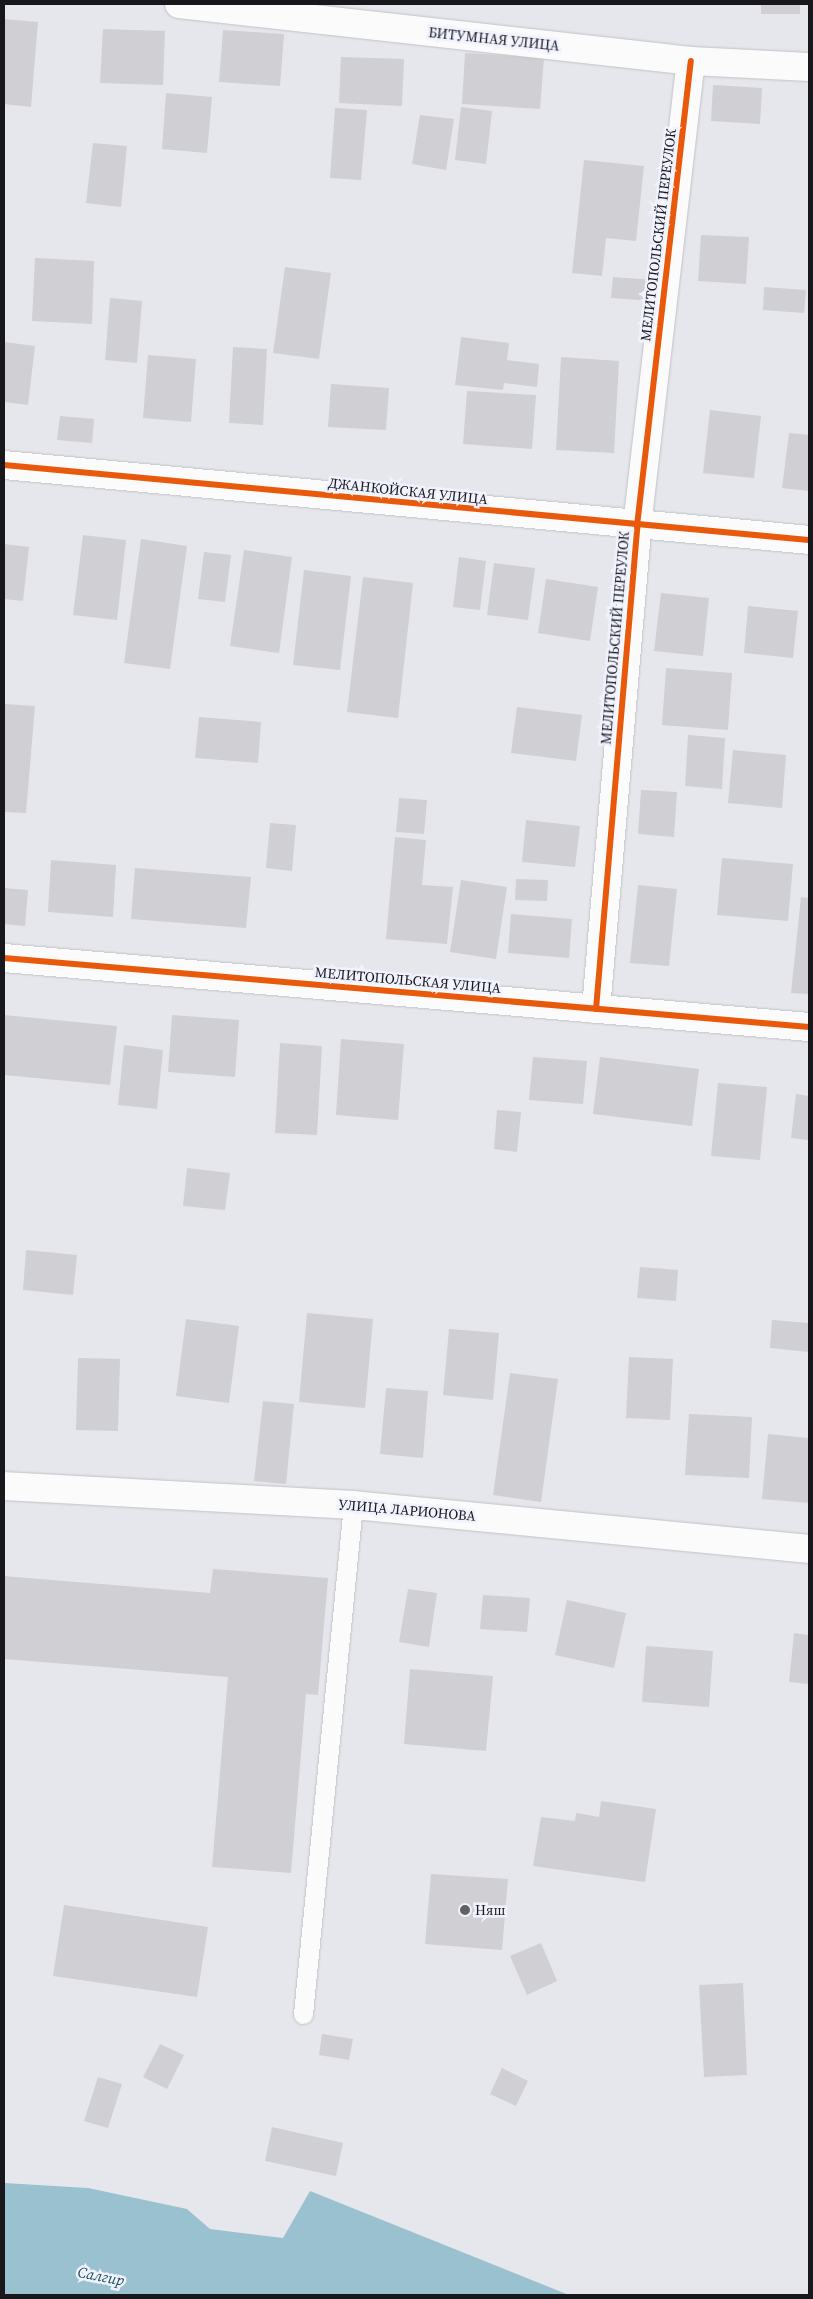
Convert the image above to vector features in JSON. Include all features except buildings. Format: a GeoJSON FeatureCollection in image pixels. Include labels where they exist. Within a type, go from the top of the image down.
{"type":"FeatureCollection","features":[{"type":"Feature","properties":{"kind":"street","name":"БИТУМНАЯ УЛИЦА"},"geometry":{"type":"LineString","coordinates":[[179,4],[691,61],[809,68]]}},
{"type":"Feature","properties":{"kind":"street","name":"МЕЛИТОПОЛЬСКИЙ ПЕРЕУЛОК"},"geometry":{"type":"LineString","coordinates":[[596,1009],[637,526],[691,61]]}},
{"type":"Feature","properties":{"kind":"street","name":"ДЖАНКОЙСКАЯ УЛИЦА"},"geometry":{"type":"LineString","coordinates":[[4,465],[637,526],[809,540]]}},
{"type":"Feature","properties":{"kind":"street","name":"МЕЛИТОПОЛЬСКАЯ УЛИЦА"},"geometry":{"type":"LineString","coordinates":[[4,958],[809,1027]]}},
{"type":"Feature","properties":{"kind":"street","name":"УЛИЦА ЛАРИОНОВА"},"geometry":{"type":"LineString","coordinates":[[4,1486],[353,1505],[809,1550]]}},
{"type":"Feature","properties":{"kind":"lane"},"geometry":{"type":"LineString","coordinates":[[302,2014],[353,1505]]}},
{"type":"Feature","properties":{"kind":"water","name":"Салгир"},"geometry":{"type":"Polygon","coordinates":[[[4,2183],[88,2188],[187,2209],[210,2229],[283,2238],[310,2191],[569,2295],[4,2295],[4,2183]]]}},
{"type":"Feature","properties":{"kind":"cycle path"},"geometry":{"type":"LineString","coordinates":[[596,1009],[637,526],[691,61]]}},
{"type":"Feature","properties":{"kind":"cycle path"},"geometry":{"type":"LineString","coordinates":[[4,465],[809,540]]}},
{"type":"Feature","properties":{"kind":"cycle path"},"geometry":{"type":"LineString","coordinates":[[4,958],[809,1027]]}},
{"type":"Feature","properties":{"kind":"place","name":"Няш"},"geometry":{"type":"Point","coordinates":[465,1910]}}]}
